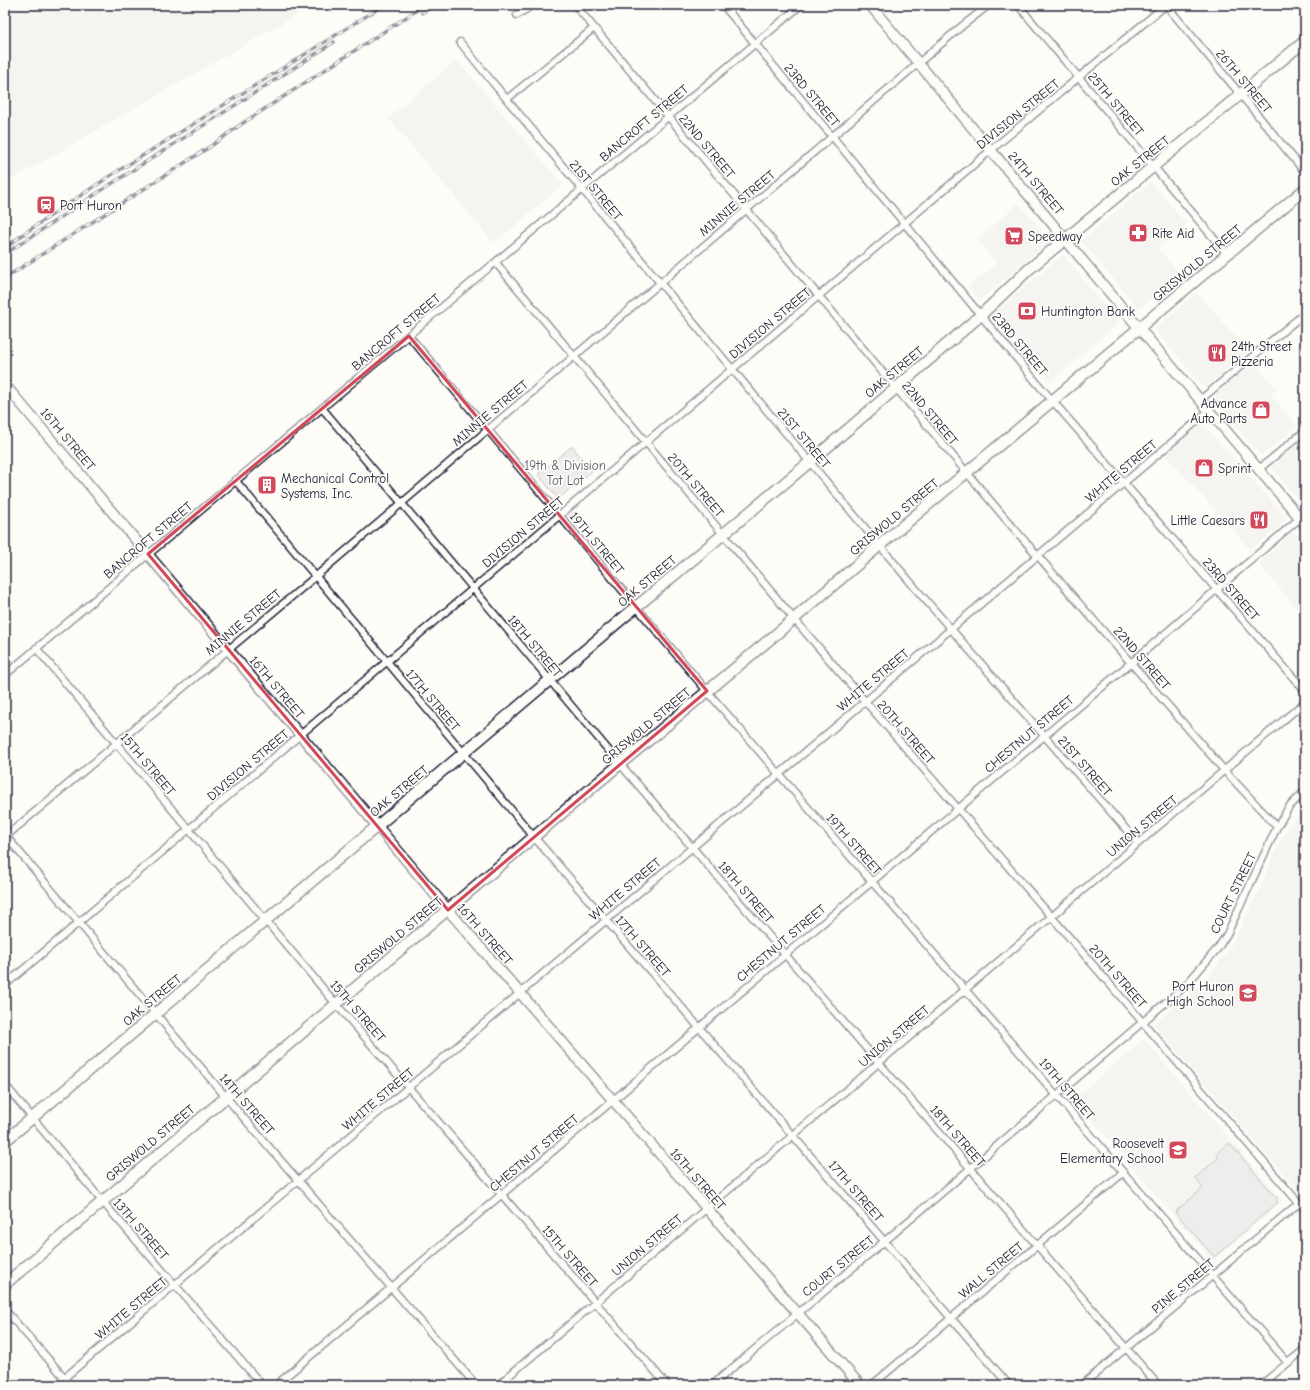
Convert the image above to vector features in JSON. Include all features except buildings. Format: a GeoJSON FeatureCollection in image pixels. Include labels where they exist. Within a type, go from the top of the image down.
{"type":"FeatureCollection","features":[{"type":"Feature","properties":{"kind":"main road","name":"OAK STREET"},"geometry":{"type":"LineString","coordinates":[[5,1142],[155,1013],[810,462],[981,315],[1028,270],[1305,41]]}},
{"type":"Feature","properties":{"kind":"main road","name":"GRISWOLD STREET"},"geometry":{"type":"LineString","coordinates":[[5,1284],[880,545],[1305,189]]}},
{"type":"Feature","properties":{"kind":"street"},"geometry":{"type":"LineString","coordinates":[[517,15],[533,5]]}},
{"type":"Feature","properties":{"kind":"street","name":"22ND STREET"},"geometry":{"type":"LineString","coordinates":[[575,5],[967,473],[1224,770],[1277,827]]}},
{"type":"Feature","properties":{"kind":"street","name":"23RD STREET"},"geometry":{"type":"LineString","coordinates":[[723,5],[1053,401],[1125,482],[1305,691]]}},
{"type":"Feature","properties":{"kind":"street","name":"BANCROFT STREET"},"geometry":{"type":"LineString","coordinates":[[5,675],[801,5]]}},
{"type":"Feature","properties":{"kind":"street","name":"24TH STREET"},"geometry":{"type":"LineString","coordinates":[[870,5],[1302,521]]}},
{"type":"Feature","properties":{"kind":"street","name":"MINNIE STREET"},"geometry":{"type":"LineString","coordinates":[[5,836],[117,744],[989,5]]}},
{"type":"Feature","properties":{"kind":"street","name":"25TH STREET"},"geometry":{"type":"LineString","coordinates":[[1018,5],[1227,254]]}},
{"type":"Feature","properties":{"kind":"street","name":"DIVISION STREET"},"geometry":{"type":"LineString","coordinates":[[5,984],[991,150],[1166,5]]}},
{"type":"Feature","properties":{"kind":"street","name":"26TH STREET"},"geometry":{"type":"LineString","coordinates":[[1166,5],[1305,172]]}},
{"type":"Feature","properties":{"kind":"street"},"geometry":{"type":"LineString","coordinates":[[507,99],[594,28]]}},
{"type":"Feature","properties":{"kind":"street","name":"21ST STREET"},"geometry":{"type":"LineString","coordinates":[[460,42],[660,283],[951,629],[1138,843]]}},
{"type":"Feature","properties":{"kind":"street","name":"20TH STREET"},"geometry":{"type":"LineString","coordinates":[[496,262],[794,619],[1305,1210]]}},
{"type":"Feature","properties":{"kind":"street"},"geometry":{"type":"LineString","coordinates":[[1200,400],[1305,313]]}},
{"type":"Feature","properties":{"kind":"street","name":"19TH STREET"},"geometry":{"type":"LineString","coordinates":[[409,336],[707,691],[1288,1363]]}},
{"type":"Feature","properties":{"kind":"street","name":"16TH STREET"},"geometry":{"type":"LineString","coordinates":[[5,385],[448,910],[860,1385]]}},
{"type":"Feature","properties":{"kind":"street","name":"18TH STREET"},"geometry":{"type":"LineString","coordinates":[[322,408],[620,764],[1158,1385]]}},
{"type":"Feature","properties":{"kind":"street","name":"WHITE STREET"},"geometry":{"type":"LineString","coordinates":[[56,1385],[1209,411]]}},
{"type":"Feature","properties":{"kind":"street"},"geometry":{"type":"LineString","coordinates":[[1259,469],[1305,431]]}},
{"type":"Feature","properties":{"kind":"street","name":"17TH STREET"},"geometry":{"type":"LineString","coordinates":[[235,480],[534,837],[1010,1385]]}},
{"type":"Feature","properties":{"kind":"street","name":"CHESTNUT STREET"},"geometry":{"type":"LineString","coordinates":[[276,1385],[1217,589],[1302,521]]}},
{"type":"Feature","properties":{"kind":"street","name":"15TH STREET"},"geometry":{"type":"LineString","coordinates":[[36,648],[336,1004],[667,1385]]}},
{"type":"Feature","properties":{"kind":"street","name":"UNION STREET"},"geometry":{"type":"LineString","coordinates":[[498,1385],[1305,702]]}},
{"type":"Feature","properties":{"kind":"street","name":"COURT STREET"},"geometry":{"type":"LineString","coordinates":[[712,1385],[885,1241],[1185,986],[1218,948],[1232,924],[1277,827],[1290,807],[1305,791]]}},
{"type":"Feature","properties":{"kind":"street","name":"14TH STREET"},"geometry":{"type":"LineString","coordinates":[[5,836],[298,1181],[476,1385]]}},
{"type":"Feature","properties":{"kind":"street","name":"13TH STREET"},"geometry":{"type":"LineString","coordinates":[[5,1085],[102,1201],[262,1385]]}},
{"type":"Feature","properties":{"kind":"street","name":"WALL STREET"},"geometry":{"type":"LineString","coordinates":[[872,1385],[1124,1172]]}},
{"type":"Feature","properties":{"kind":"street","name":"PINE STREET"},"geometry":{"type":"LineString","coordinates":[[1082,1385],[1299,1203]]}},
{"type":"Feature","properties":{"kind":"street"},"geometry":{"type":"LineString","coordinates":[[5,1310],[71,1385]]}},
{"type":"Feature","properties":{"kind":"street"},"geometry":{"type":"LineString","coordinates":[[1262,1385],[1305,1349]]}},
{"type":"Feature","properties":{"kind":"highlighted area"},"geometry":{"type":"Polygon","coordinates":[[[409,336],[707,691],[448,910],[148,554],[409,336]]]}},
{"type":"Feature","properties":{"kind":"shaded area"},"geometry":{"type":"Polygon","coordinates":[[[5,5],[314,5],[5,183],[5,5]]]}},
{"type":"Feature","properties":{"kind":"shaded area"},"geometry":{"type":"Polygon","coordinates":[[[457,60],[563,185],[494,243],[388,118],[457,60]]]}},
{"type":"Feature","properties":{"kind":"shaded area"},"geometry":{"type":"Polygon","coordinates":[[[1151,182],[1187,224],[1158,248],[1180,274],[1139,309],[1081,241],[1151,182]]]}},
{"type":"Feature","properties":{"kind":"shaded area"},"geometry":{"type":"Polygon","coordinates":[[[1019,203],[1050,241],[979,301],[968,286],[997,264],[977,239],[1019,203]]]}},
{"type":"Feature","properties":{"kind":"shaded area"},"geometry":{"type":"Polygon","coordinates":[[[1063,255],[1119,323],[1051,382],[992,314],[1063,255]]]}},
{"type":"Feature","properties":{"kind":"shaded area"},"geometry":{"type":"Polygon","coordinates":[[[1197,292],[1248,351],[1205,388],[1154,329],[1197,292]]]}},
{"type":"Feature","properties":{"kind":"shaded area"},"geometry":{"type":"Polygon","coordinates":[[[1254,362],[1277,389],[1271,395],[1297,426],[1261,456],[1212,397],[1254,362]]]}},
{"type":"Feature","properties":{"kind":"shaded area"},"geometry":{"type":"Polygon","coordinates":[[[1203,424],[1288,519],[1251,550],[1165,455],[1203,424]]]}},
{"type":"Feature","properties":{"kind":"shaded area"},"geometry":{"type":"Polygon","coordinates":[[[1297,444],[1305,454],[1305,507],[1271,467],[1297,444]]]}},
{"type":"Feature","properties":{"kind":"shaded area"},"geometry":{"type":"Polygon","coordinates":[[[1294,531],[1305,544],[1305,618],[1258,563],[1294,531]]]}},
{"type":"Feature","properties":{"kind":"shaded area","name":"Port Huron High School"},"geometry":{"type":"Polygon","coordinates":[[[1305,807],[1305,1199],[1153,1024],[1203,982],[1228,951],[1259,891],[1277,847],[1287,829],[1305,807]]]}},
{"type":"Feature","properties":{"kind":"shaded area","name":"Roosevelt Elementary School"},"geometry":{"type":"Polygon","coordinates":[[[1144,1039],[1283,1201],[1213,1261],[1074,1099],[1144,1039]]]}},
{"type":"Feature","properties":{"kind":"green space","name":"19th & Division Tot Lot"},"geometry":{"type":"Polygon","coordinates":[[[572,446],[592,471],[558,499],[538,474],[572,446]]]}},
{"type":"Feature","properties":{"kind":"green space"},"geometry":{"type":"Polygon","coordinates":[[[1229,1143],[1277,1198],[1277,1203],[1214,1257],[1175,1212],[1203,1188],[1195,1178],[1218,1158],[1218,1152],[1229,1143]]]}},
{"type":"Feature","properties":{"kind":"railway"},"geometry":{"type":"LineString","coordinates":[[5,248],[110,176],[384,5]]}},
{"type":"Feature","properties":{"kind":"railway"},"geometry":{"type":"LineString","coordinates":[[5,278],[211,146],[243,123],[425,5]]}},
{"type":"Feature","properties":{"kind":"railway"},"geometry":{"type":"LineString","coordinates":[[422,13],[435,5]]}},
{"type":"Feature","properties":{"kind":"railway"},"geometry":{"type":"LineString","coordinates":[[5,254],[108,186],[334,42]]}},
{"type":"Feature","properties":{"kind":"place","name":"Port Huron"},"geometry":{"type":"Point","coordinates":[46,205]}},
{"type":"Feature","properties":{"kind":"place","name":"Rite Aid"},"geometry":{"type":"Point","coordinates":[1138,233]}},
{"type":"Feature","properties":{"kind":"place","name":"Speedway"},"geometry":{"type":"Point","coordinates":[1014,236]}},
{"type":"Feature","properties":{"kind":"place","name":"Huntington Bank"},"geometry":{"type":"Point","coordinates":[1027,311]}},
{"type":"Feature","properties":{"kind":"place","name":"24th Street Pizzeria"},"geometry":{"type":"Point","coordinates":[1217,353]}},
{"type":"Feature","properties":{"kind":"place","name":"Advance Auto Parts"},"geometry":{"type":"Point","coordinates":[1261,410]}},
{"type":"Feature","properties":{"kind":"place","name":"Sprint"},"geometry":{"type":"Point","coordinates":[1204,468]}},
{"type":"Feature","properties":{"kind":"place","name":"Mechanical Control Systems, Inc."},"geometry":{"type":"Point","coordinates":[267,485]}},
{"type":"Feature","properties":{"kind":"place","name":"Little Caesars"},"geometry":{"type":"Point","coordinates":[1259,520]}},
{"type":"Feature","properties":{"kind":"place","name":"Port Huron High School"},"geometry":{"type":"Point","coordinates":[1248,993]}},
{"type":"Feature","properties":{"kind":"place","name":"Roosevelt Elementary School"},"geometry":{"type":"Point","coordinates":[1178,1150]}}]}
